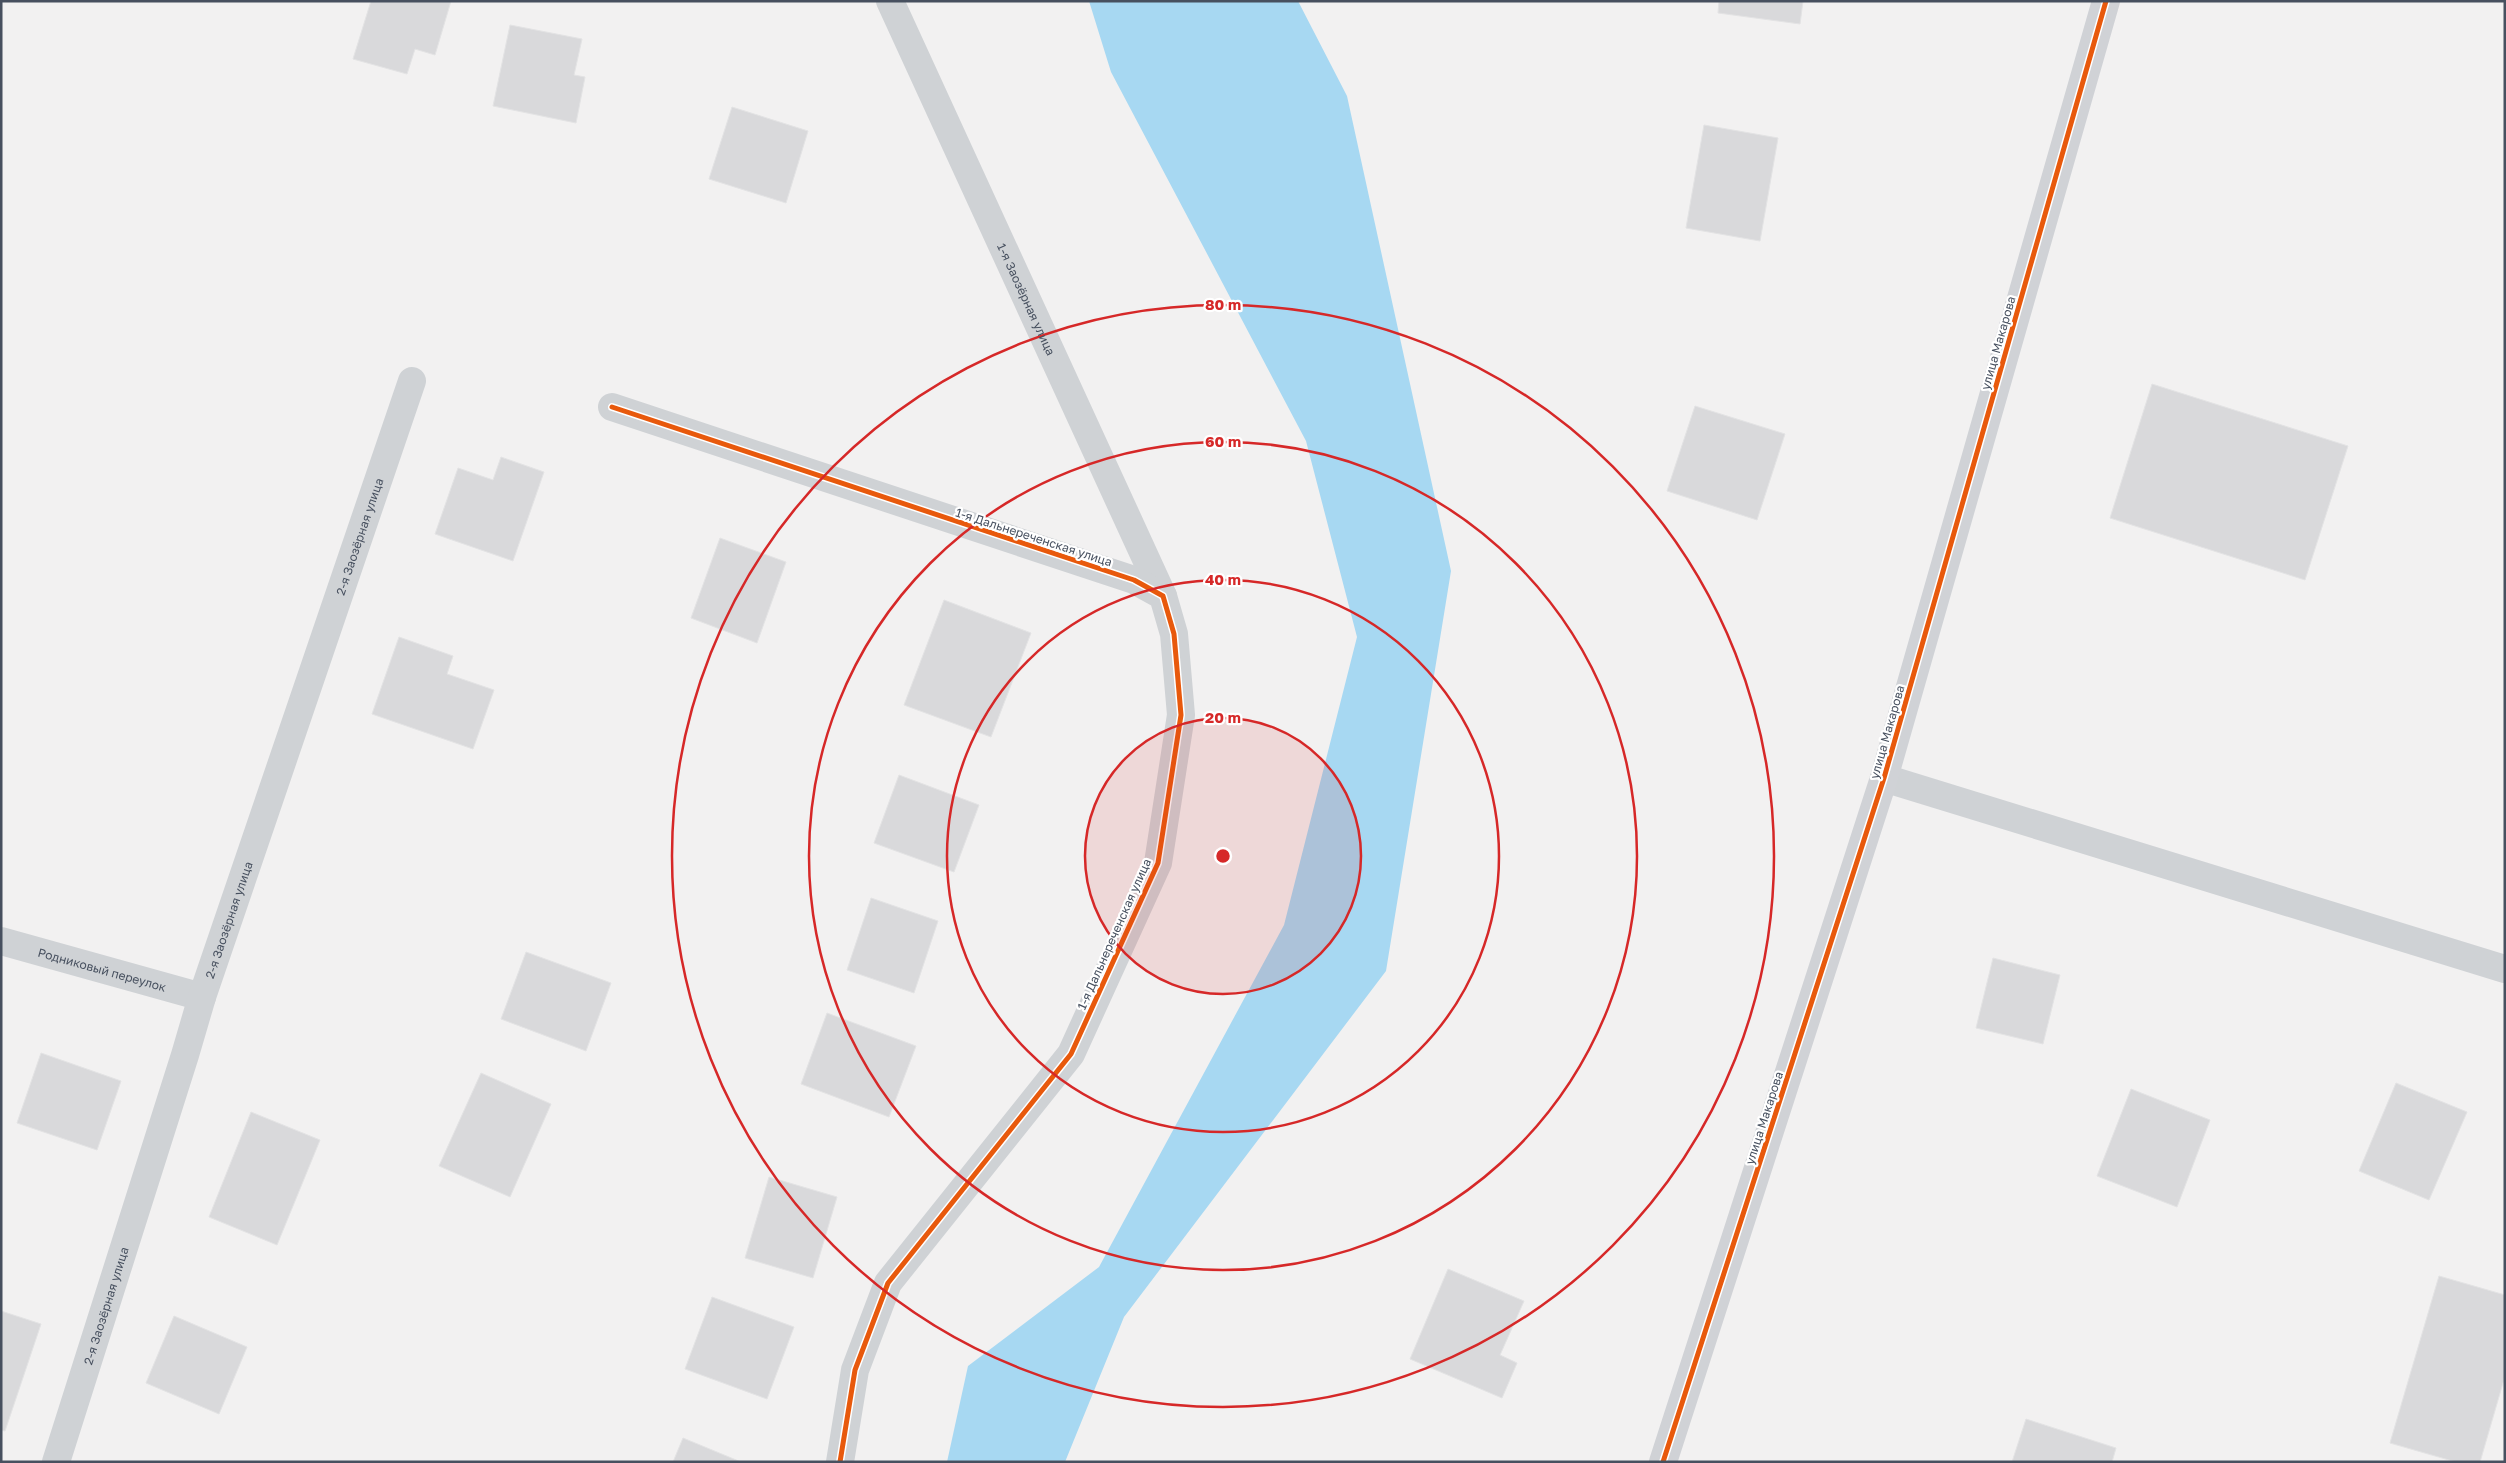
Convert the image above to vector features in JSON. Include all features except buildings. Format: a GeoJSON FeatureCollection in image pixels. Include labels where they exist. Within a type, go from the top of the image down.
{"type":"FeatureCollection","features":[{"type":"Feature","properties":{"kind":"street","name":"1-я Заозёрная улица"},"geometry":{"type":"LineString","coordinates":[[890,1],[1163,596]]}},
{"type":"Feature","properties":{"kind":"street","name":"улица Макарова"},"geometry":{"type":"LineString","coordinates":[[1663,1462],[1884,778],[2106,1]]}},
{"type":"Feature","properties":{"kind":"street","name":"2-я Заозёрная улица"},"geometry":{"type":"LineString","coordinates":[[56,1462],[186,1055],[202,997],[412,381]]}},
{"type":"Feature","properties":{"kind":"street","name":"1-я Дальнереченская улица"},"geometry":{"type":"LineString","coordinates":[[612,407],[1134,580],[1163,596],[1174,634],[1182,715],[1158,864],[1071,1054],[888,1283],[855,1370],[840,1462]]}},
{"type":"Feature","properties":{"kind":"street"},"geometry":{"type":"LineString","coordinates":[[1884,778],[2505,969]]}},
{"type":"Feature","properties":{"kind":"street","name":"Родниковый переулок"},"geometry":{"type":"LineString","coordinates":[[1,941],[202,997]]}},
{"type":"Feature","properties":{"kind":"water"},"geometry":{"type":"Polygon","coordinates":[[[1089,1],[1298,1],[1347,96],[1451,571],[1386,971],[1124,1317],[1065,1462],[947,1462],[968,1366],[1099,1267],[1284,925],[1357,637],[1306,441],[1111,72],[1089,1]]]}},
{"type":"Feature","properties":{"kind":"cycle path"},"geometry":{"type":"LineString","coordinates":[[1663,1462],[1884,778],[2106,1]]}},
{"type":"Feature","properties":{"kind":"cycle path"},"geometry":{"type":"LineString","coordinates":[[612,407],[1134,580],[1163,596],[1174,634],[1181,715],[1158,863],[1071,1054],[888,1283],[855,1370],[840,1462]]}}]}
